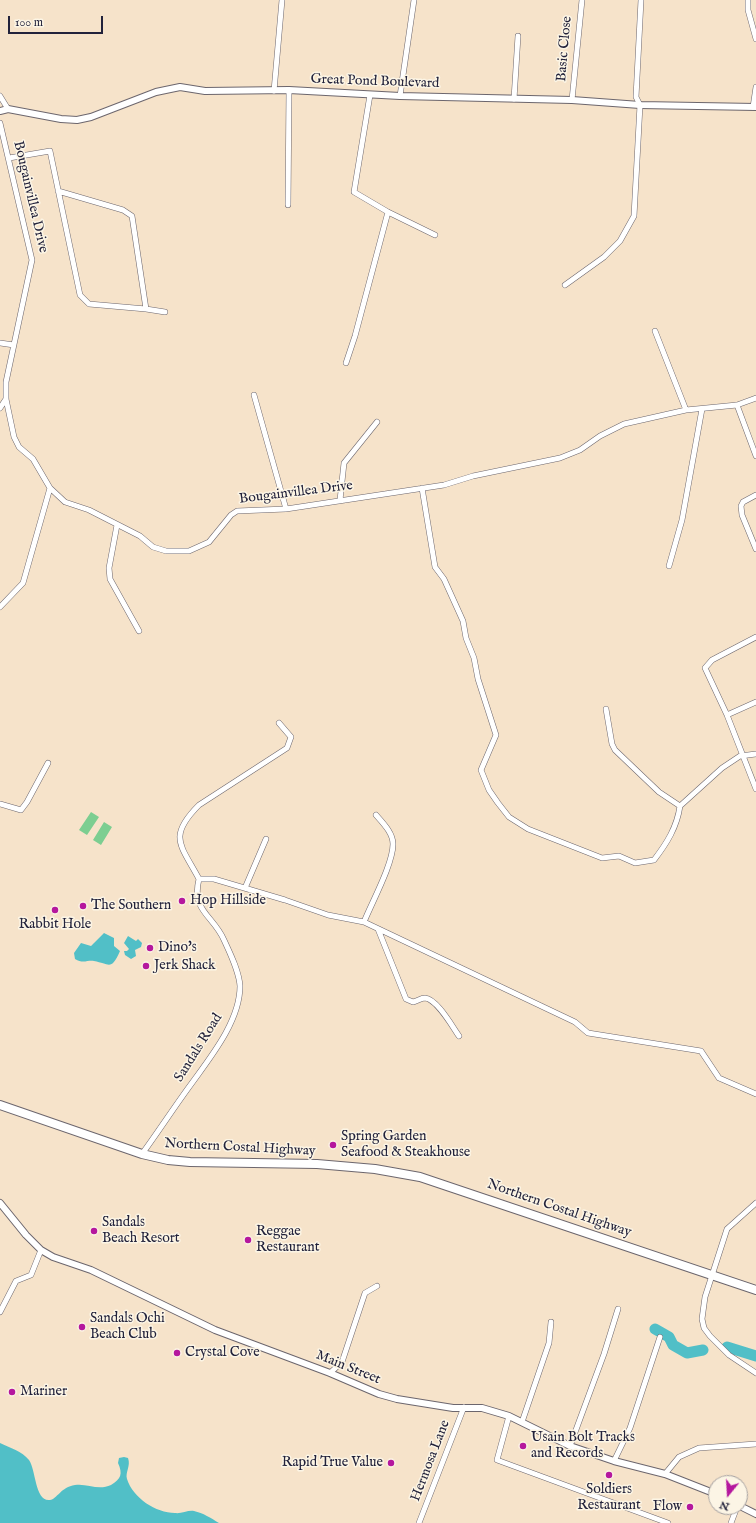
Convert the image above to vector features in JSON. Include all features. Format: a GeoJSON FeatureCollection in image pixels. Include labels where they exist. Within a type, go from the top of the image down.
{"type":"FeatureCollection","features":[{"type":"Feature","properties":{"kind":"main road","name":"Northern Costal Highway"},"geometry":{"type":"LineString","coordinates":[[0,1105],[142,1154],[190,1162],[317,1164],[397,1172],[420,1177],[756,1290]]}},
{"type":"Feature","properties":{"kind":"street"},"geometry":{"type":"LineString","coordinates":[[274,91],[282,0]]}},
{"type":"Feature","properties":{"kind":"street"},"geometry":{"type":"LineString","coordinates":[[400,96],[414,0]]}},
{"type":"Feature","properties":{"kind":"street","name":"Basic Close"},"geometry":{"type":"LineString","coordinates":[[572,100],[582,0]]}},
{"type":"Feature","properties":{"kind":"street"},"geometry":{"type":"LineString","coordinates":[[565,285],[604,257],[620,241],[634,216],[640,105],[636,97],[641,0]]}},
{"type":"Feature","properties":{"kind":"street"},"geometry":{"type":"LineString","coordinates":[[748,0],[756,39]]}},
{"type":"Feature","properties":{"kind":"street"},"geometry":{"type":"LineString","coordinates":[[514,99],[518,36]]}},
{"type":"Feature","properties":{"kind":"street","name":"Great Pond Boulevard"},"geometry":{"type":"LineString","coordinates":[[0,111],[8,109],[74,120],[91,117],[147,95],[180,87],[205,91],[230,89],[274,91],[288,90],[370,95],[572,100],[640,105],[754,107]]}},
{"type":"Feature","properties":{"kind":"street"},"geometry":{"type":"LineString","coordinates":[[754,107],[756,87]]}},
{"type":"Feature","properties":{"kind":"street"},"geometry":{"type":"LineString","coordinates":[[288,90],[288,205]]}},
{"type":"Feature","properties":{"kind":"street"},"geometry":{"type":"LineString","coordinates":[[370,95],[354,192],[388,212],[435,235]]}},
{"type":"Feature","properties":{"kind":"street"},"geometry":{"type":"LineString","coordinates":[[0,96],[8,109]]}},
{"type":"Feature","properties":{"kind":"street","name":"Bougainvillea Drive"},"geometry":{"type":"LineString","coordinates":[[0,123],[10,158],[32,260],[6,382],[6,399],[14,437],[20,447],[33,459],[50,488],[65,502],[89,510],[140,536],[153,547],[166,551],[189,551],[209,542],[231,515],[237,511],[286,508],[444,485],[473,476],[560,458],[580,450],[600,436],[624,424],[686,410],[737,405],[756,398]]}},
{"type":"Feature","properties":{"kind":"street"},"geometry":{"type":"LineString","coordinates":[[10,158],[50,151],[82,298],[89,304],[165,312]]}},
{"type":"Feature","properties":{"kind":"street"},"geometry":{"type":"LineString","coordinates":[[58,192],[124,210],[132,216],[146,310]]}},
{"type":"Feature","properties":{"kind":"street"},"geometry":{"type":"LineString","coordinates":[[346,363],[355,336],[388,212]]}},
{"type":"Feature","properties":{"kind":"street"},"geometry":{"type":"LineString","coordinates":[[655,331],[686,410]]}},
{"type":"Feature","properties":{"kind":"street"},"geometry":{"type":"LineString","coordinates":[[0,343],[14,345]]}},
{"type":"Feature","properties":{"kind":"street"},"geometry":{"type":"LineString","coordinates":[[254,395],[286,508]]}},
{"type":"Feature","properties":{"kind":"street"},"geometry":{"type":"LineString","coordinates":[[0,408],[6,399]]}},
{"type":"Feature","properties":{"kind":"street"},"geometry":{"type":"LineString","coordinates":[[737,405],[756,456]]}},
{"type":"Feature","properties":{"kind":"street"},"geometry":{"type":"LineString","coordinates":[[669,566],[682,520],[702,409]]}},
{"type":"Feature","properties":{"kind":"street"},"geometry":{"type":"LineString","coordinates":[[340,500],[344,463],[377,422]]}},
{"type":"Feature","properties":{"kind":"street"},"geometry":{"type":"LineString","coordinates":[[0,607],[23,583],[50,488]]}},
{"type":"Feature","properties":{"kind":"street"},"geometry":{"type":"LineString","coordinates":[[422,488],[435,567],[444,579],[463,621],[466,638],[474,658],[478,678],[496,735],[482,770],[489,790],[509,817],[551,839],[602,858],[619,856],[636,863],[654,860],[665,846],[675,828],[680,806],[722,768],[740,756],[756,754]]}},
{"type":"Feature","properties":{"kind":"street"},"geometry":{"type":"LineString","coordinates":[[756,494],[743,502],[741,511],[756,549]]}},
{"type":"Feature","properties":{"kind":"street"},"geometry":{"type":"LineString","coordinates":[[117,525],[109,568],[110,579],[139,631]]}},
{"type":"Feature","properties":{"kind":"street"},"geometry":{"type":"LineString","coordinates":[[756,637],[712,660],[706,665],[705,668],[727,716],[756,789]]}},
{"type":"Feature","properties":{"kind":"street"},"geometry":{"type":"LineString","coordinates":[[727,716],[756,702]]}},
{"type":"Feature","properties":{"kind":"street"},"geometry":{"type":"LineString","coordinates":[[606,709],[612,744],[615,750],[659,792],[680,806]]}},
{"type":"Feature","properties":{"kind":"street"},"geometry":{"type":"LineString","coordinates":[[280,724],[291,737],[287,748],[199,805],[188,816],[179,834],[181,845],[199,880],[214,879],[285,900],[328,915],[364,922],[575,1022],[588,1033],[701,1051],[719,1078],[756,1094]]}},
{"type":"Feature","properties":{"kind":"street"},"geometry":{"type":"LineString","coordinates":[[0,804],[21,810],[27,802],[48,763]]}},
{"type":"Feature","properties":{"kind":"street"},"geometry":{"type":"LineString","coordinates":[[364,922],[390,859],[393,843],[390,833],[376,815]]}},
{"type":"Feature","properties":{"kind":"street"},"geometry":{"type":"LineString","coordinates":[[245,888],[266,839]]}},
{"type":"Feature","properties":{"kind":"street","name":"Sandals Road"},"geometry":{"type":"LineString","coordinates":[[142,1154],[220,1043],[238,1004],[240,985],[232,957],[220,932],[199,904],[196,892],[199,880]]}},
{"type":"Feature","properties":{"kind":"street"},"geometry":{"type":"LineString","coordinates":[[378,929],[406,999],[413,1002],[423,998],[430,999],[437,1005],[459,1036]]}},
{"type":"Feature","properties":{"kind":"street","name":"Main Street"},"geometry":{"type":"LineString","coordinates":[[0,1203],[18,1227],[41,1250],[68,1264],[91,1270],[215,1330],[330,1373],[359,1386],[397,1399],[453,1408],[482,1408],[509,1416],[570,1446],[614,1461],[665,1474],[708,1491]]}},
{"type":"Feature","properties":{"kind":"street"},"geometry":{"type":"LineString","coordinates":[[756,1203],[727,1229],[712,1275],[703,1308],[702,1319],[704,1328],[729,1355],[756,1373]]}},
{"type":"Feature","properties":{"kind":"street"},"geometry":{"type":"LineString","coordinates":[[0,1312],[16,1281],[31,1275],[41,1250]]}},
{"type":"Feature","properties":{"kind":"street"},"geometry":{"type":"LineString","coordinates":[[330,1373],[342,1362],[364,1293],[378,1286]]}},
{"type":"Feature","properties":{"kind":"street"},"geometry":{"type":"LineString","coordinates":[[570,1446],[604,1354],[618,1309]]}},
{"type":"Feature","properties":{"kind":"street"},"geometry":{"type":"LineString","coordinates":[[522,1422],[549,1343],[551,1322]]}},
{"type":"Feature","properties":{"kind":"street"},"geometry":{"type":"LineString","coordinates":[[614,1461],[630,1428],[660,1337]]}},
{"type":"Feature","properties":{"kind":"street","name":"Hermosa Lane"},"geometry":{"type":"LineString","coordinates":[[419,1523],[464,1407]]}},
{"type":"Feature","properties":{"kind":"street"},"geometry":{"type":"LineString","coordinates":[[509,1416],[497,1460],[668,1523]]}},
{"type":"Feature","properties":{"kind":"street"},"geometry":{"type":"LineString","coordinates":[[665,1474],[679,1456],[699,1448],[756,1444]]}},
{"type":"Feature","properties":{"kind":"green space"},"geometry":{"type":"Polygon","coordinates":[[[91,812],[99,817],[87,835],[79,830],[91,812]]]}},
{"type":"Feature","properties":{"kind":"green space"},"geometry":{"type":"Polygon","coordinates":[[[104,822],[112,827],[101,845],[93,840],[104,822]]]}},
{"type":"Feature","properties":{"kind":"water"},"geometry":{"type":"Polygon","coordinates":[[[104,933],[114,938],[114,946],[120,951],[112,964],[110,965],[94,961],[83,962],[75,959],[74,953],[81,943],[91,946],[104,933]]]}},
{"type":"Feature","properties":{"kind":"water"},"geometry":{"type":"Polygon","coordinates":[[[128,936],[136,941],[138,939],[142,943],[141,947],[135,950],[136,956],[131,959],[125,955],[124,951],[129,949],[124,943],[128,936]]]}},
{"type":"Feature","properties":{"kind":"water"},"geometry":{"type":"Polygon","coordinates":[[[0,1443],[19,1452],[29,1460],[36,1484],[41,1496],[45,1499],[50,1500],[55,1498],[63,1490],[70,1486],[84,1485],[106,1487],[111,1485],[117,1481],[120,1476],[121,1473],[118,1463],[119,1458],[124,1457],[128,1458],[129,1461],[127,1479],[130,1486],[146,1503],[168,1512],[197,1512],[219,1523],[0,1523],[0,1443]]]}},
{"type":"Feature","properties":{"kind":"waterway"},"geometry":{"type":"LineString","coordinates":[[655,1329],[669,1337],[673,1345],[687,1353],[703,1350]]}},
{"type":"Feature","properties":{"kind":"waterway"},"geometry":{"type":"LineString","coordinates":[[727,1347],[756,1356]]}},
{"type":"Feature","properties":{"kind":"place","name":"Hop Hillside"},"geometry":{"type":"Point","coordinates":[182,901]}},
{"type":"Feature","properties":{"kind":"place","name":"The Southern"},"geometry":{"type":"Point","coordinates":[83,906]}},
{"type":"Feature","properties":{"kind":"place","name":"Rabbit Hole"},"geometry":{"type":"Point","coordinates":[55,910]}},
{"type":"Feature","properties":{"kind":"place","name":"Dino's"},"geometry":{"type":"Point","coordinates":[150,948]}},
{"type":"Feature","properties":{"kind":"place","name":"Jerk Shack"},"geometry":{"type":"Point","coordinates":[146,966]}},
{"type":"Feature","properties":{"kind":"place","name":"Spring Garden Seafood & Steakhouse"},"geometry":{"type":"Point","coordinates":[333,1145]}},
{"type":"Feature","properties":{"kind":"place","name":"Sandals Beach Resort"},"geometry":{"type":"Point","coordinates":[94,1231]}},
{"type":"Feature","properties":{"kind":"place","name":"Reggae Restaurant"},"geometry":{"type":"Point","coordinates":[248,1240]}},
{"type":"Feature","properties":{"kind":"place","name":"Sandals Ochi Beach Club"},"geometry":{"type":"Point","coordinates":[82,1327]}},
{"type":"Feature","properties":{"kind":"place","name":"Crystal Cove"},"geometry":{"type":"Point","coordinates":[177,1353]}},
{"type":"Feature","properties":{"kind":"place","name":"Mariner"},"geometry":{"type":"Point","coordinates":[12,1392]}},
{"type":"Feature","properties":{"kind":"place","name":"Usain Bolt Tracks and Records"},"geometry":{"type":"Point","coordinates":[523,1446]}},
{"type":"Feature","properties":{"kind":"place","name":"Rapid True Value"},"geometry":{"type":"Point","coordinates":[391,1463]}},
{"type":"Feature","properties":{"kind":"place","name":"Soldiers Restaurant"},"geometry":{"type":"Point","coordinates":[609,1475]}},
{"type":"Feature","properties":{"kind":"place","name":"Flow"},"geometry":{"type":"Point","coordinates":[690,1507]}}]}
